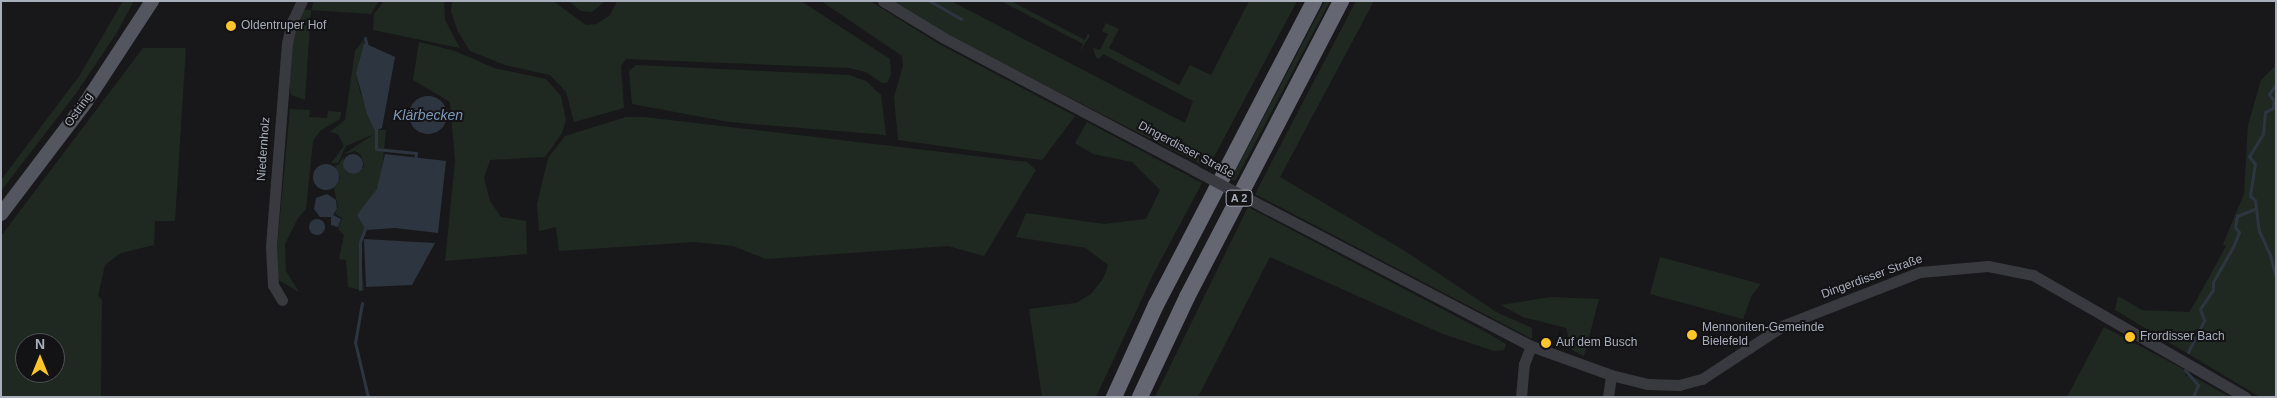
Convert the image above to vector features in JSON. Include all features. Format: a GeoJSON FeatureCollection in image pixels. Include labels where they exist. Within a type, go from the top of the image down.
{"type":"FeatureCollection","features":[{"type":"Feature","properties":{"kind":"highway","name":"A 2"},"geometry":{"type":"LineString","coordinates":[[1114,397],[1163,291],[1314,1]]}},
{"type":"Feature","properties":{"kind":"highway","name":"A 2"},"geometry":{"type":"LineString","coordinates":[[1140,397],[1187,297],[1341,1]]}},
{"type":"Feature","properties":{"kind":"main road","name":"Ostring"},"geometry":{"type":"LineString","coordinates":[[1,214],[86,102],[152,1]]}},
{"type":"Feature","properties":{"kind":"street","name":"Niedernholz"},"geometry":{"type":"LineString","coordinates":[[282,300],[277,293],[271,275],[271,236],[287,43],[292,22],[302,1]]}},
{"type":"Feature","properties":{"kind":"street","name":"Dingerdisser Straße"},"geometry":{"type":"LineString","coordinates":[[883,1],[944,38],[1531,346],[1611,375],[1658,385],[1695,381],[1716,371],[1773,330],[1796,320],[1920,272],[1970,265],[2005,268],[2033,275],[2245,397]]}},
{"type":"Feature","properties":{"kind":"street"},"geometry":{"type":"LineString","coordinates":[[1521,397],[1524,364],[1531,346]]}},
{"type":"Feature","properties":{"kind":"street"},"geometry":{"type":"LineString","coordinates":[[1608,397],[1611,375]]}},
{"type":"Feature","properties":{"kind":"shaded area"},"geometry":{"type":"Polygon","coordinates":[[[123,1],[134,1],[116,34],[77,92],[1,191],[1,180],[80,75],[123,1]]]}},
{"type":"Feature","properties":{"kind":"shaded area"},"geometry":{"type":"Polygon","coordinates":[[[314,1],[379,1],[371,14],[311,10],[314,1]]]}},
{"type":"Feature","properties":{"kind":"shaded area"},"geometry":{"type":"Polygon","coordinates":[[[384,1],[444,1],[445,20],[460,48],[373,30],[374,14],[384,1]]]}},
{"type":"Feature","properties":{"kind":"shaded area"},"geometry":{"type":"Polygon","coordinates":[[[452,1],[553,1],[586,25],[597,24],[610,15],[617,1],[801,1],[890,59],[891,74],[887,83],[882,83],[866,72],[849,68],[626,59],[621,66],[624,108],[574,122],[566,92],[550,75],[505,65],[470,51],[458,32],[451,11],[452,1]]]}},
{"type":"Feature","properties":{"kind":"shaded area"},"geometry":{"type":"Polygon","coordinates":[[[568,1],[605,1],[592,12],[581,11],[568,1]]]}},
{"type":"Feature","properties":{"kind":"shaded area"},"geometry":{"type":"Polygon","coordinates":[[[821,1],[870,1],[939,44],[1075,116],[1042,160],[898,140],[894,97],[903,66],[902,56],[821,1]]]}},
{"type":"Feature","properties":{"kind":"shaded area"},"geometry":{"type":"Polygon","coordinates":[[[892,1],[951,1],[1185,123],[1193,101],[1103,54],[1099,59],[1096,58],[1093,48],[1100,50],[1108,34],[1102,31],[1106,23],[1119,29],[1109,48],[1179,85],[1190,65],[1211,75],[1249,1],[1297,1],[1208,168],[950,37],[892,1]]]}},
{"type":"Feature","properties":{"kind":"shaded area"},"geometry":{"type":"Polygon","coordinates":[[[1001,1],[1011,1],[1085,40],[1088,33],[1090,36],[1080,51],[1083,44],[1001,1]]]}},
{"type":"Feature","properties":{"kind":"shaded area"},"geometry":{"type":"Polygon","coordinates":[[[1325,1],[1330,1],[1235,181],[1231,179],[1325,1]]]}},
{"type":"Feature","properties":{"kind":"shaded area"},"geometry":{"type":"Polygon","coordinates":[[[1356,1],[1374,1],[1280,177],[1405,251],[1498,313],[1532,328],[1532,339],[1255,194],[1356,1]]]}},
{"type":"Feature","properties":{"kind":"shaded area"},"geometry":{"type":"Polygon","coordinates":[[[304,10],[311,10],[305,100],[291,95],[289,83],[293,38],[304,10]]]}},
{"type":"Feature","properties":{"kind":"shaded area"},"geometry":{"type":"Polygon","coordinates":[[[365,38],[356,73],[360,92],[375,130],[386,130],[381,180],[372,199],[357,215],[366,230],[360,242],[364,291],[348,287],[346,260],[339,259],[344,235],[338,229],[342,218],[335,214],[338,207],[334,189],[340,178],[335,166],[339,164],[343,157],[346,172],[353,174],[360,171],[364,166],[361,155],[355,151],[344,154],[374,134],[346,146],[338,163],[331,163],[344,146],[338,134],[330,132],[345,120],[355,51],[365,38]]]}},
{"type":"Feature","properties":{"kind":"shaded area"},"geometry":{"type":"Polygon","coordinates":[[[419,42],[455,51],[494,68],[546,79],[561,96],[566,120],[562,133],[545,157],[490,160],[484,178],[490,201],[501,217],[526,221],[527,254],[445,261],[455,161],[450,102],[413,80],[419,42]]]}},
{"type":"Feature","properties":{"kind":"shaded area"},"geometry":{"type":"Polygon","coordinates":[[[143,48],[186,48],[175,221],[155,221],[154,245],[121,253],[105,265],[98,296],[102,300],[101,397],[1,397],[1,236],[143,48]]]}},
{"type":"Feature","properties":{"kind":"shaded area"},"geometry":{"type":"Polygon","coordinates":[[[636,65],[849,75],[866,81],[881,95],[886,135],[729,122],[632,104],[629,71],[636,65]]]}},
{"type":"Feature","properties":{"kind":"shaded area"},"geometry":{"type":"Polygon","coordinates":[[[2276,65],[2276,397],[2260,397],[2115,310],[2118,296],[2142,310],[2189,312],[2226,246],[2223,244],[2244,194],[2248,125],[2261,80],[2276,65]]]}},
{"type":"Feature","properties":{"kind":"shaded area"},"geometry":{"type":"Polygon","coordinates":[[[290,109],[310,110],[309,117],[327,118],[328,111],[341,112],[340,119],[320,131],[313,141],[306,209],[298,218],[285,244],[286,271],[299,292],[280,281],[275,270],[290,109]]]}},
{"type":"Feature","properties":{"kind":"shaded area"},"geometry":{"type":"Polygon","coordinates":[[[626,117],[644,117],[1027,162],[1036,170],[984,256],[948,246],[766,259],[733,246],[694,242],[559,251],[556,227],[539,231],[537,204],[548,158],[565,136],[626,117]]]}},
{"type":"Feature","properties":{"kind":"shaded area"},"geometry":{"type":"Polygon","coordinates":[[[1087,122],[1202,183],[1154,273],[1096,397],[1042,397],[1029,309],[1076,303],[1091,294],[1103,279],[1108,265],[1086,248],[1016,237],[1026,213],[1104,224],[1146,219],[1160,190],[1132,162],[1093,154],[1075,143],[1087,122]]]}},
{"type":"Feature","properties":{"kind":"shaded area"},"geometry":{"type":"Polygon","coordinates":[[[1248,207],[1484,331],[1506,344],[1504,350],[1494,351],[1443,334],[1270,257],[1198,397],[1155,397],[1248,207]]]}},
{"type":"Feature","properties":{"kind":"shaded area"},"geometry":{"type":"Polygon","coordinates":[[[1660,257],[1761,284],[1752,295],[1743,319],[1650,294],[1660,257]]]}},
{"type":"Feature","properties":{"kind":"shaded area"},"geometry":{"type":"Polygon","coordinates":[[[1551,297],[1599,299],[1584,356],[1572,350],[1566,328],[1523,317],[1501,305],[1551,297]]]}},
{"type":"Feature","properties":{"kind":"shaded area"},"geometry":{"type":"Polygon","coordinates":[[[2104,327],[2185,370],[2186,376],[2192,376],[2230,397],[2067,397],[2104,327]]]}},
{"type":"Feature","properties":{"kind":"water"},"geometry":{"type":"Polygon","coordinates":[[[364,43],[395,57],[382,128],[375,131],[367,114],[356,73],[364,43]]]}},
{"type":"Feature","properties":{"kind":"water","name":"Klärbecken"},"geometry":{"type":"Polygon","coordinates":[[[428,96],[441,102],[447,115],[441,128],[428,134],[415,128],[409,115],[415,102],[428,96]]]}},
{"type":"Feature","properties":{"kind":"water"},"geometry":{"type":"Polygon","coordinates":[[[349,154],[357,154],[363,160],[363,168],[357,174],[349,174],[343,168],[343,160],[349,154]]]}},
{"type":"Feature","properties":{"kind":"water"},"geometry":{"type":"Polygon","coordinates":[[[385,154],[446,161],[438,233],[395,228],[366,230],[357,215],[377,189],[385,154]]]}},
{"type":"Feature","properties":{"kind":"water"},"geometry":{"type":"Polygon","coordinates":[[[326,164],[335,168],[339,177],[335,186],[326,190],[317,186],[313,177],[317,168],[326,164]]]}},
{"type":"Feature","properties":{"kind":"water"},"geometry":{"type":"Polygon","coordinates":[[[327,194],[336,200],[337,209],[333,215],[341,219],[338,227],[331,225],[331,217],[320,217],[314,209],[316,198],[327,194]]]}},
{"type":"Feature","properties":{"kind":"water"},"geometry":{"type":"Polygon","coordinates":[[[314,219],[320,219],[325,224],[323,233],[314,235],[309,230],[309,224],[314,219]]]}},
{"type":"Feature","properties":{"kind":"water"},"geometry":{"type":"Polygon","coordinates":[[[364,239],[435,243],[412,285],[366,287],[364,239]]]}},
{"type":"Feature","properties":{"kind":"waterway"},"geometry":{"type":"LineString","coordinates":[[930,1],[961,19]]}},
{"type":"Feature","properties":{"kind":"waterway"},"geometry":{"type":"LineString","coordinates":[[365,38],[367,47]]}},
{"type":"Feature","properties":{"kind":"waterway"},"geometry":{"type":"LineString","coordinates":[[2276,84],[2269,94],[2274,101],[2273,108],[2265,112],[2263,134],[2249,156],[2255,164],[2250,196],[2255,200],[2259,231],[2270,255],[2276,277]]}},
{"type":"Feature","properties":{"kind":"waterway"},"geometry":{"type":"LineString","coordinates":[[376,127],[376,149],[416,153],[415,161]]}},
{"type":"Feature","properties":{"kind":"waterway","name":"Frordisser Bach"},"geometry":{"type":"LineString","coordinates":[[2188,352],[2204,320],[2200,309],[2213,290],[2213,282],[2233,247],[2239,232],[2235,227],[2237,216],[2254,209]]}},
{"type":"Feature","properties":{"kind":"waterway"},"geometry":{"type":"LineString","coordinates":[[360,289],[360,242],[366,226]]}},
{"type":"Feature","properties":{"kind":"waterway"},"geometry":{"type":"LineString","coordinates":[[362,303],[355,342],[368,397]]}},
{"type":"Feature","properties":{"kind":"waterway","name":"Frordisser Bach"},"geometry":{"type":"LineString","coordinates":[[2185,370],[2198,385],[2193,397]]}},
{"type":"Feature","properties":{"kind":"place","name":"Oldentruper Hof"},"geometry":{"type":"Point","coordinates":[231,26]}},
{"type":"Feature","properties":{"kind":"place","name":"Mennoniten-Gemeinde Bielefeld"},"geometry":{"type":"Point","coordinates":[1692,335]}},
{"type":"Feature","properties":{"kind":"place","name":"Frordisser Bach"},"geometry":{"type":"Point","coordinates":[2130,337]}},
{"type":"Feature","properties":{"kind":"place","name":"Auf dem Busch"},"geometry":{"type":"Point","coordinates":[1546,343]}}]}
